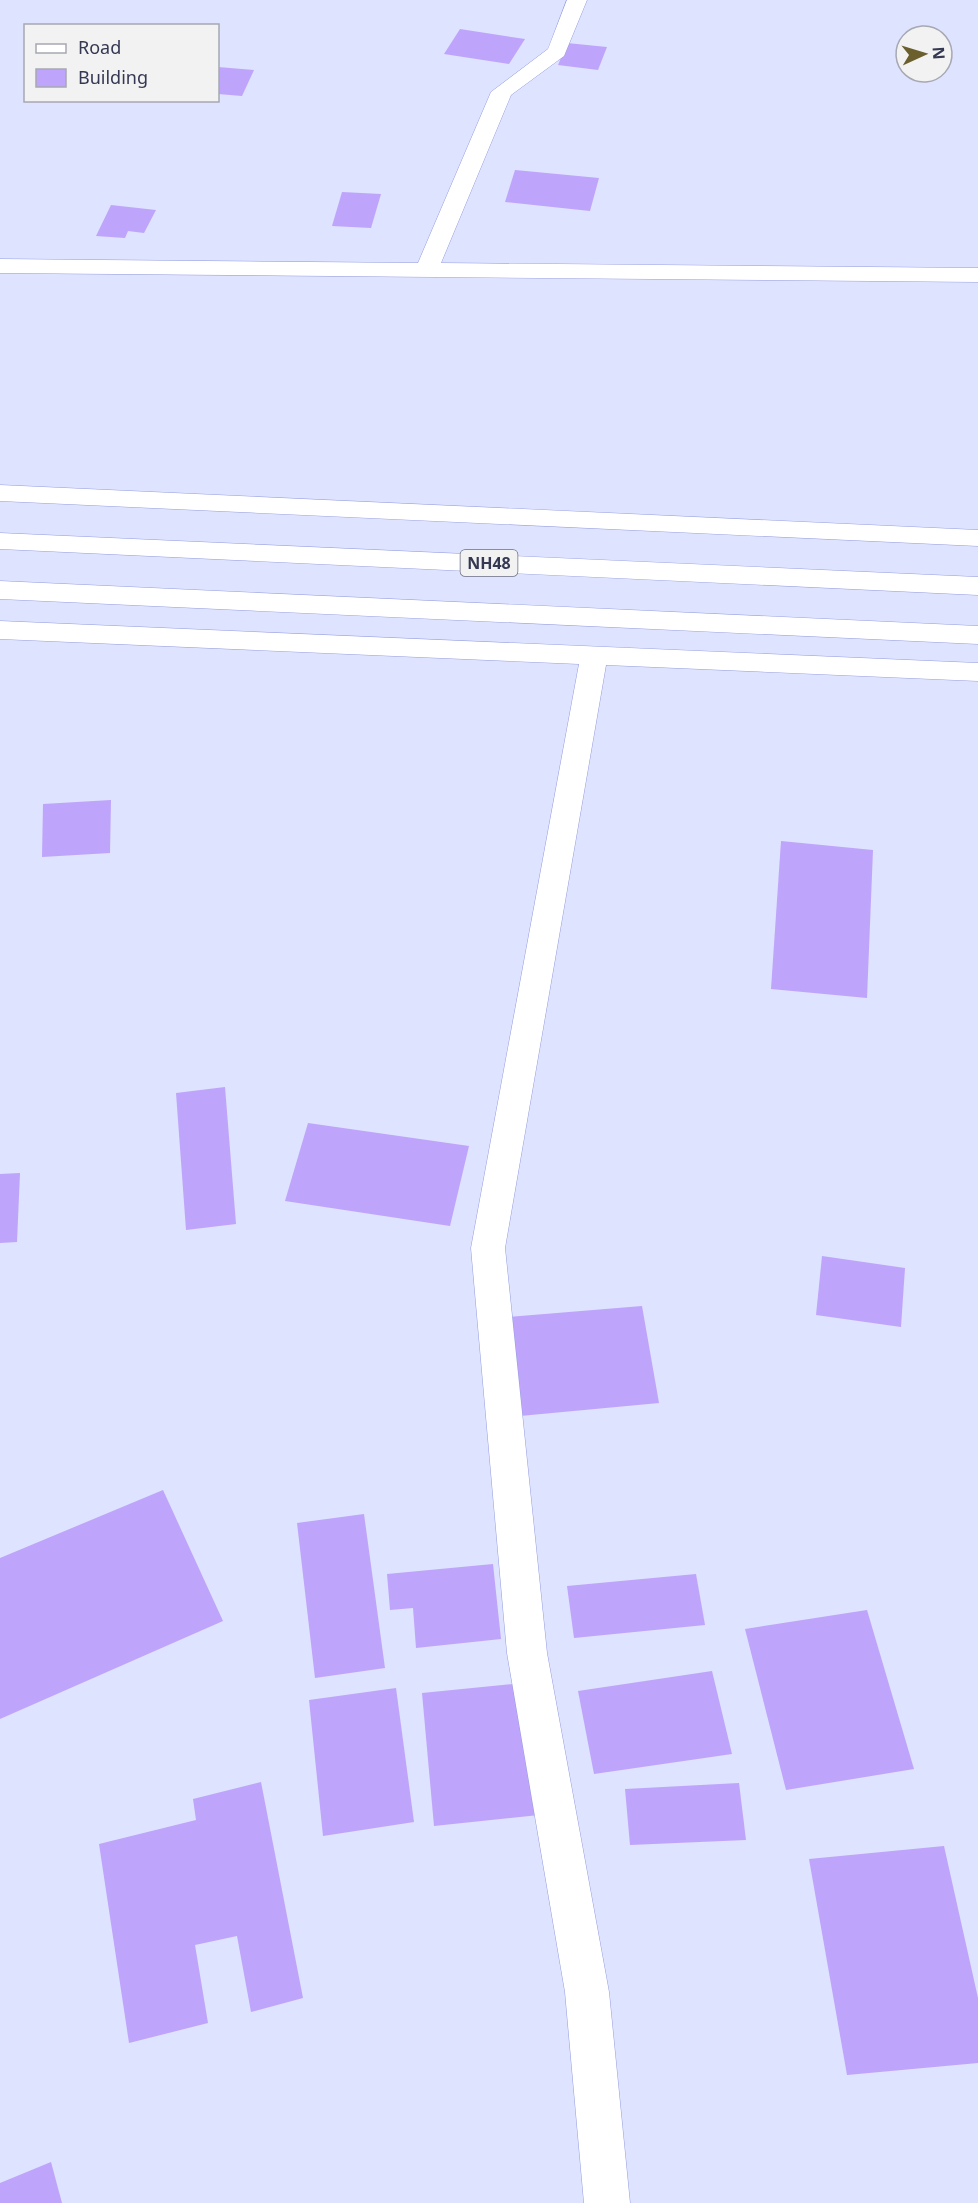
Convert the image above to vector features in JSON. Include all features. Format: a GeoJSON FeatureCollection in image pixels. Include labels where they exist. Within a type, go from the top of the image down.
{"type":"FeatureCollection","features":[{"type":"Feature","properties":{"kind":"main road"},"geometry":{"type":"LineString","coordinates":[[426,271],[502,92],[557,52],[577,0]]}},
{"type":"Feature","properties":{"kind":"main road"},"geometry":{"type":"LineString","coordinates":[[0,266],[978,275]]}},
{"type":"Feature","properties":{"kind":"main road"},"geometry":{"type":"LineString","coordinates":[[0,493],[978,538]]}},
{"type":"Feature","properties":{"kind":"main road","name":"NH48"},"geometry":{"type":"LineString","coordinates":[[0,541],[978,586]]}},
{"type":"Feature","properties":{"kind":"main road"},"geometry":{"type":"LineString","coordinates":[[0,590],[978,635]]}},
{"type":"Feature","properties":{"kind":"main road"},"geometry":{"type":"LineString","coordinates":[[0,630],[978,672]]}},
{"type":"Feature","properties":{"kind":"main road"},"geometry":{"type":"LineString","coordinates":[[594,657],[488,1248],[527,1653],[587,1992],[607,2203]]}},
{"type":"Feature","properties":{"kind":"building"},"geometry":{"type":"Polygon","coordinates":[[[460,29],[525,39],[509,64],[444,54],[460,29]]]}},
{"type":"Feature","properties":{"kind":"building"},"geometry":{"type":"Polygon","coordinates":[[[567,43],[607,47],[598,70],[558,65],[567,43]]]}},
{"type":"Feature","properties":{"kind":"building"},"geometry":{"type":"Polygon","coordinates":[[[219,67],[254,70],[242,96],[219,94],[219,67]]]}},
{"type":"Feature","properties":{"kind":"building"},"geometry":{"type":"Polygon","coordinates":[[[515,170],[599,178],[590,211],[505,202],[515,170]]]}},
{"type":"Feature","properties":{"kind":"building"},"geometry":{"type":"Polygon","coordinates":[[[342,192],[381,194],[371,228],[332,226],[342,192]]]}},
{"type":"Feature","properties":{"kind":"building"},"geometry":{"type":"Polygon","coordinates":[[[111,205],[156,210],[144,233],[128,231],[125,238],[96,236],[111,205]]]}},
{"type":"Feature","properties":{"kind":"building"},"geometry":{"type":"Polygon","coordinates":[[[111,800],[110,853],[42,857],[43,804],[111,800]]]}},
{"type":"Feature","properties":{"kind":"building"},"geometry":{"type":"Polygon","coordinates":[[[781,841],[873,850],[867,998],[771,989],[781,841]]]}},
{"type":"Feature","properties":{"kind":"building"},"geometry":{"type":"Polygon","coordinates":[[[225,1087],[236,1224],[186,1230],[176,1093],[225,1087]]]}},
{"type":"Feature","properties":{"kind":"building"},"geometry":{"type":"Polygon","coordinates":[[[308,1123],[469,1146],[450,1226],[285,1201],[308,1123]]]}},
{"type":"Feature","properties":{"kind":"building"},"geometry":{"type":"Polygon","coordinates":[[[20,1173],[17,1242],[0,1243],[0,1174],[20,1173]]]}},
{"type":"Feature","properties":{"kind":"building"},"geometry":{"type":"Polygon","coordinates":[[[822,1256],[905,1268],[901,1327],[816,1315],[822,1256]]]}},
{"type":"Feature","properties":{"kind":"building"},"geometry":{"type":"Polygon","coordinates":[[[642,1306],[659,1403],[520,1416],[508,1317],[642,1306]]]}},
{"type":"Feature","properties":{"kind":"building"},"geometry":{"type":"Polygon","coordinates":[[[163,1490],[223,1621],[0,1719],[0,1558],[163,1490]]]}},
{"type":"Feature","properties":{"kind":"building"},"geometry":{"type":"Polygon","coordinates":[[[364,1514],[385,1668],[315,1678],[297,1523],[364,1514]]]}},
{"type":"Feature","properties":{"kind":"building"},"geometry":{"type":"Polygon","coordinates":[[[493,1564],[501,1639],[416,1648],[413,1608],[390,1610],[387,1574],[493,1564]]]}},
{"type":"Feature","properties":{"kind":"building"},"geometry":{"type":"Polygon","coordinates":[[[696,1574],[705,1625],[574,1638],[567,1586],[696,1574]]]}},
{"type":"Feature","properties":{"kind":"building"},"geometry":{"type":"Polygon","coordinates":[[[867,1610],[914,1769],[786,1790],[745,1629],[867,1610]]]}},
{"type":"Feature","properties":{"kind":"building"},"geometry":{"type":"Polygon","coordinates":[[[712,1671],[732,1754],[594,1774],[578,1691],[712,1671]]]}},
{"type":"Feature","properties":{"kind":"building"},"geometry":{"type":"Polygon","coordinates":[[[524,1683],[539,1815],[434,1826],[422,1693],[524,1683]]]}},
{"type":"Feature","properties":{"kind":"building"},"geometry":{"type":"Polygon","coordinates":[[[396,1688],[414,1822],[323,1836],[309,1700],[396,1688]]]}},
{"type":"Feature","properties":{"kind":"building"},"geometry":{"type":"Polygon","coordinates":[[[261,1782],[303,1998],[251,2012],[237,1936],[195,1945],[208,2023],[129,2043],[99,1844],[196,1820],[193,1799],[261,1782]]]}},
{"type":"Feature","properties":{"kind":"building"},"geometry":{"type":"Polygon","coordinates":[[[739,1783],[746,1840],[630,1845],[625,1789],[739,1783]]]}},
{"type":"Feature","properties":{"kind":"building"},"geometry":{"type":"Polygon","coordinates":[[[944,1846],[978,1998],[978,2063],[847,2075],[809,1859],[944,1846]]]}},
{"type":"Feature","properties":{"kind":"building"},"geometry":{"type":"Polygon","coordinates":[[[51,2162],[62,2203],[0,2203],[0,2183],[51,2162]]]}}]}
